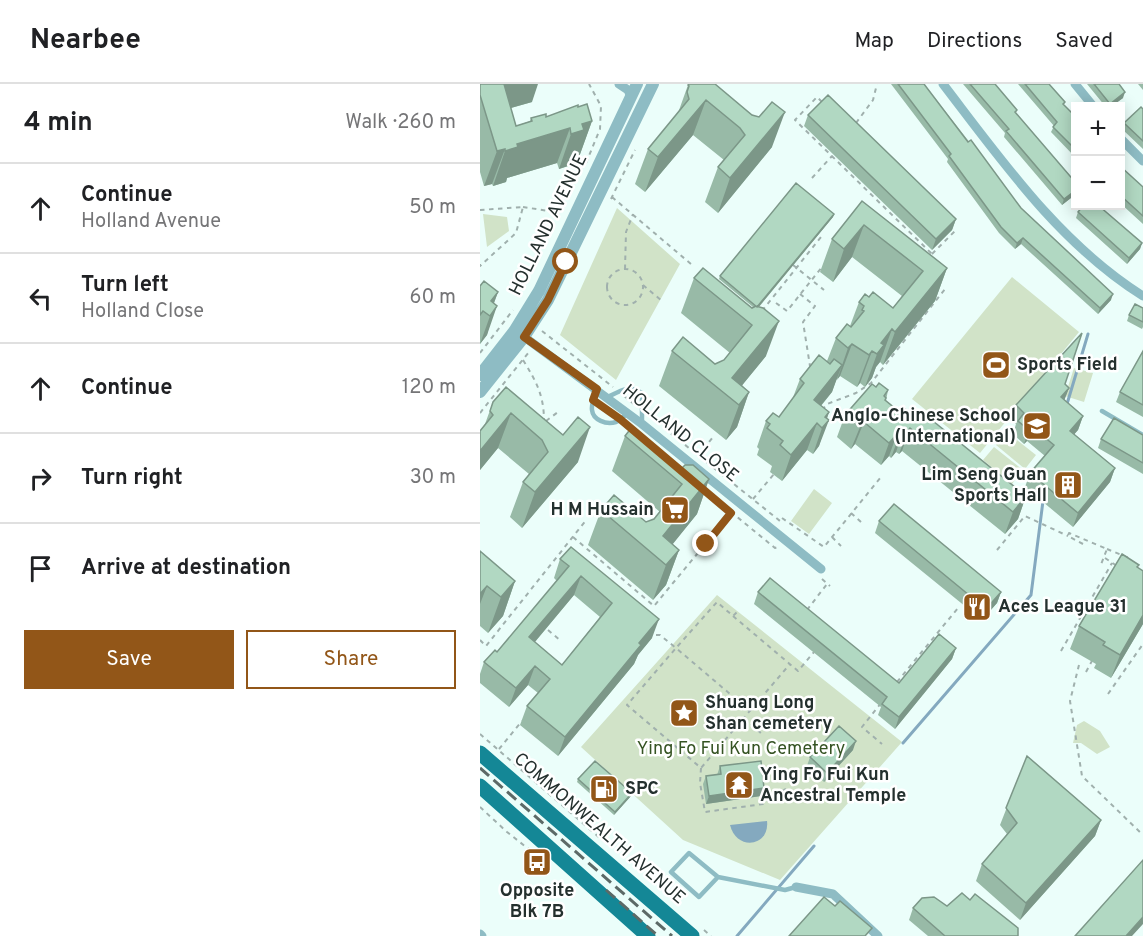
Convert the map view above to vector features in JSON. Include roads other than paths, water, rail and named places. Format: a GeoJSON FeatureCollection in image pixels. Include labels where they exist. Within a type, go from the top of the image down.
{"type":"FeatureCollection","features":[{"type":"Feature","properties":{"kind":"main road","name":"COMMONWEALTH AVENUE"},"geometry":{"type":"LineString","coordinates":[[480,753],[697,932]]}},
{"type":"Feature","properties":{"kind":"main road"},"geometry":{"type":"LineString","coordinates":[[480,786],[648,936]]}},
{"type":"Feature","properties":{"kind":"street"},"geometry":{"type":"LineString","coordinates":[[619,84],[628,90],[631,97]]}},
{"type":"Feature","properties":{"kind":"street","name":"HOLLAND AVENUE"},"geometry":{"type":"LineString","coordinates":[[480,392],[520,334],[637,84]]}},
{"type":"Feature","properties":{"kind":"street","name":"HOLLAND AVENUE"},"geometry":{"type":"LineString","coordinates":[[480,375],[520,334],[548,300],[653,84]]}},
{"type":"Feature","properties":{"kind":"street"},"geometry":{"type":"LineString","coordinates":[[943,84],[1019,183],[1060,229],[1088,255],[1143,296]]}},
{"type":"Feature","properties":{"kind":"street"},"geometry":{"type":"LineString","coordinates":[[1075,84],[1090,102]]}},
{"type":"Feature","properties":{"kind":"street"},"geometry":{"type":"LineString","coordinates":[[1125,143],[1143,161]]}},
{"type":"Feature","properties":{"kind":"street","name":"HOLLAND CLOSE"},"geometry":{"type":"LineString","coordinates":[[520,334],[642,423],[821,569]]}},
{"type":"Feature","properties":{"kind":"street"},"geometry":{"type":"LineString","coordinates":[[796,886],[833,894],[878,936]]}},
{"type":"Feature","properties":{"kind":"lane"},"geometry":{"type":"LineString","coordinates":[[597,389],[592,413],[597,420],[616,422],[628,413]]}},
{"type":"Feature","properties":{"kind":"lane"},"geometry":{"type":"LineString","coordinates":[[608,397],[624,389],[637,390],[642,393],[642,423]]}},
{"type":"Feature","properties":{"kind":"lane"},"geometry":{"type":"LineString","coordinates":[[1102,411],[1143,435]]}},
{"type":"Feature","properties":{"kind":"lane"},"geometry":{"type":"LineString","coordinates":[[718,877],[699,897],[671,872],[689,853],[718,877],[785,890],[796,886]]}},
{"type":"Feature","properties":{"kind":"water"},"geometry":{"type":"Polygon","coordinates":[[[767,821],[767,829],[763,836],[752,842],[739,839],[730,825],[767,821]]]}},
{"type":"Feature","properties":{"kind":"waterway"},"geometry":{"type":"LineString","coordinates":[[1067,404],[1088,334]]}},
{"type":"Feature","properties":{"kind":"waterway"},"geometry":{"type":"LineString","coordinates":[[903,743],[1031,595],[1043,501]]}},
{"type":"Feature","properties":{"kind":"waterway"},"geometry":{"type":"LineString","coordinates":[[737,936],[814,846]]}},
{"type":"Feature","properties":{"kind":"railway"},"geometry":{"type":"LineString","coordinates":[[480,768],[672,936]]}},
{"type":"Feature","properties":{"kind":"railway"},"geometry":{"type":"LineString","coordinates":[[606,890],[658,936]]}},
{"type":"Feature","properties":{"kind":"place","name":"Sports Field"},"geometry":{"type":"Point","coordinates":[996,365]}},
{"type":"Feature","properties":{"kind":"place","name":"Anglo-Chinese School (International)"},"geometry":{"type":"Point","coordinates":[1037,426]}},
{"type":"Feature","properties":{"kind":"place","name":"Lim Seng Guan Sports Hall"},"geometry":{"type":"Point","coordinates":[1068,485]}},
{"type":"Feature","properties":{"kind":"place","name":"H M Hussain"},"geometry":{"type":"Point","coordinates":[675,510]}},
{"type":"Feature","properties":{"kind":"place","name":"Aces League 31"},"geometry":{"type":"Point","coordinates":[977,607]}},
{"type":"Feature","properties":{"kind":"place","name":"Shuang Long Shan cemetery"},"geometry":{"type":"Point","coordinates":[684,713]}},
{"type":"Feature","properties":{"kind":"place","name":"Ying Fo Fui Kun Ancestral Temple"},"geometry":{"type":"Point","coordinates":[739,785]}},
{"type":"Feature","properties":{"kind":"place","name":"SPC"},"geometry":{"type":"Point","coordinates":[604,789]}},
{"type":"Feature","properties":{"kind":"place","name":"Opposite Blk 7B"},"geometry":{"type":"Point","coordinates":[537,862]}},
{"type":"Feature","properties":{"kind":"park label","name":"Ying Fo Fui Kun Cemetery"},"geometry":{"type":"Point","coordinates":[741,749]}}]}
